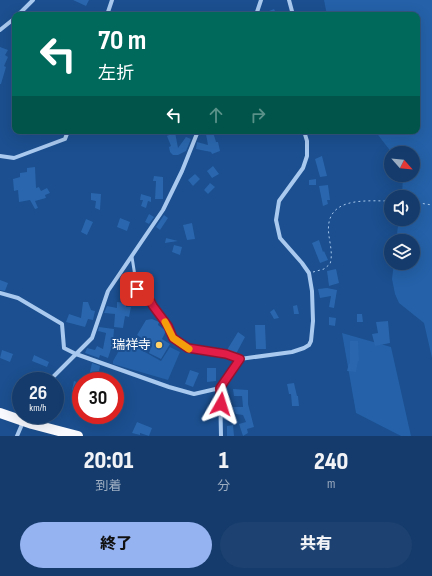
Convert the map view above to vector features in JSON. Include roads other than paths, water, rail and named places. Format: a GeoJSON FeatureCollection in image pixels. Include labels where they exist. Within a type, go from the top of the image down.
{"type":"FeatureCollection","features":[{"type":"Feature","properties":{"kind":"highway"},"geometry":{"type":"LineString","coordinates":[[0,413],[12,416]]}},
{"type":"Feature","properties":{"kind":"highway"},"geometry":{"type":"LineString","coordinates":[[38,424],[78,436]]}},
{"type":"Feature","properties":{"kind":"street"},"geometry":{"type":"LineString","coordinates":[[21,12],[33,0]]}},
{"type":"Feature","properties":{"kind":"street"},"geometry":{"type":"LineString","coordinates":[[108,12],[112,0]]}},
{"type":"Feature","properties":{"kind":"street"},"geometry":{"type":"LineString","coordinates":[[257,12],[261,0]]}},
{"type":"Feature","properties":{"kind":"street"},"geometry":{"type":"LineString","coordinates":[[289,0],[292,12]]}},
{"type":"Feature","properties":{"kind":"street"},"geometry":{"type":"LineString","coordinates":[[0,30],[12,20]]}},
{"type":"Feature","properties":{"kind":"street"},"geometry":{"type":"LineString","coordinates":[[0,156],[14,158],[65,139],[67,134]]}},
{"type":"Feature","properties":{"kind":"street"},"geometry":{"type":"LineString","coordinates":[[58,372],[92,338],[108,291],[163,210],[182,172],[197,134]]}},
{"type":"Feature","properties":{"kind":"street"},"geometry":{"type":"LineString","coordinates":[[221,436],[220,388],[240,359],[300,350],[309,345],[313,335],[314,314],[309,273],[280,238],[276,220],[279,201],[303,168],[307,156],[305,134]]}},
{"type":"Feature","properties":{"kind":"street"},"geometry":{"type":"LineString","coordinates":[[0,293],[18,298],[62,324],[64,348],[76,354],[169,387],[194,394],[220,388]]}},
{"type":"Feature","properties":{"kind":"street"},"geometry":{"type":"LineString","coordinates":[[17,436],[21,424]]}},
{"type":"Feature","properties":{"kind":"lane"},"geometry":{"type":"LineString","coordinates":[[132,257],[137,289],[146,293],[153,306],[168,326],[173,338],[188,348],[226,354],[240,359]]}},
{"type":"Feature","properties":{"kind":"place","name":"瑞祥寺"},"geometry":{"type":"Point","coordinates":[159,345]}}]}
